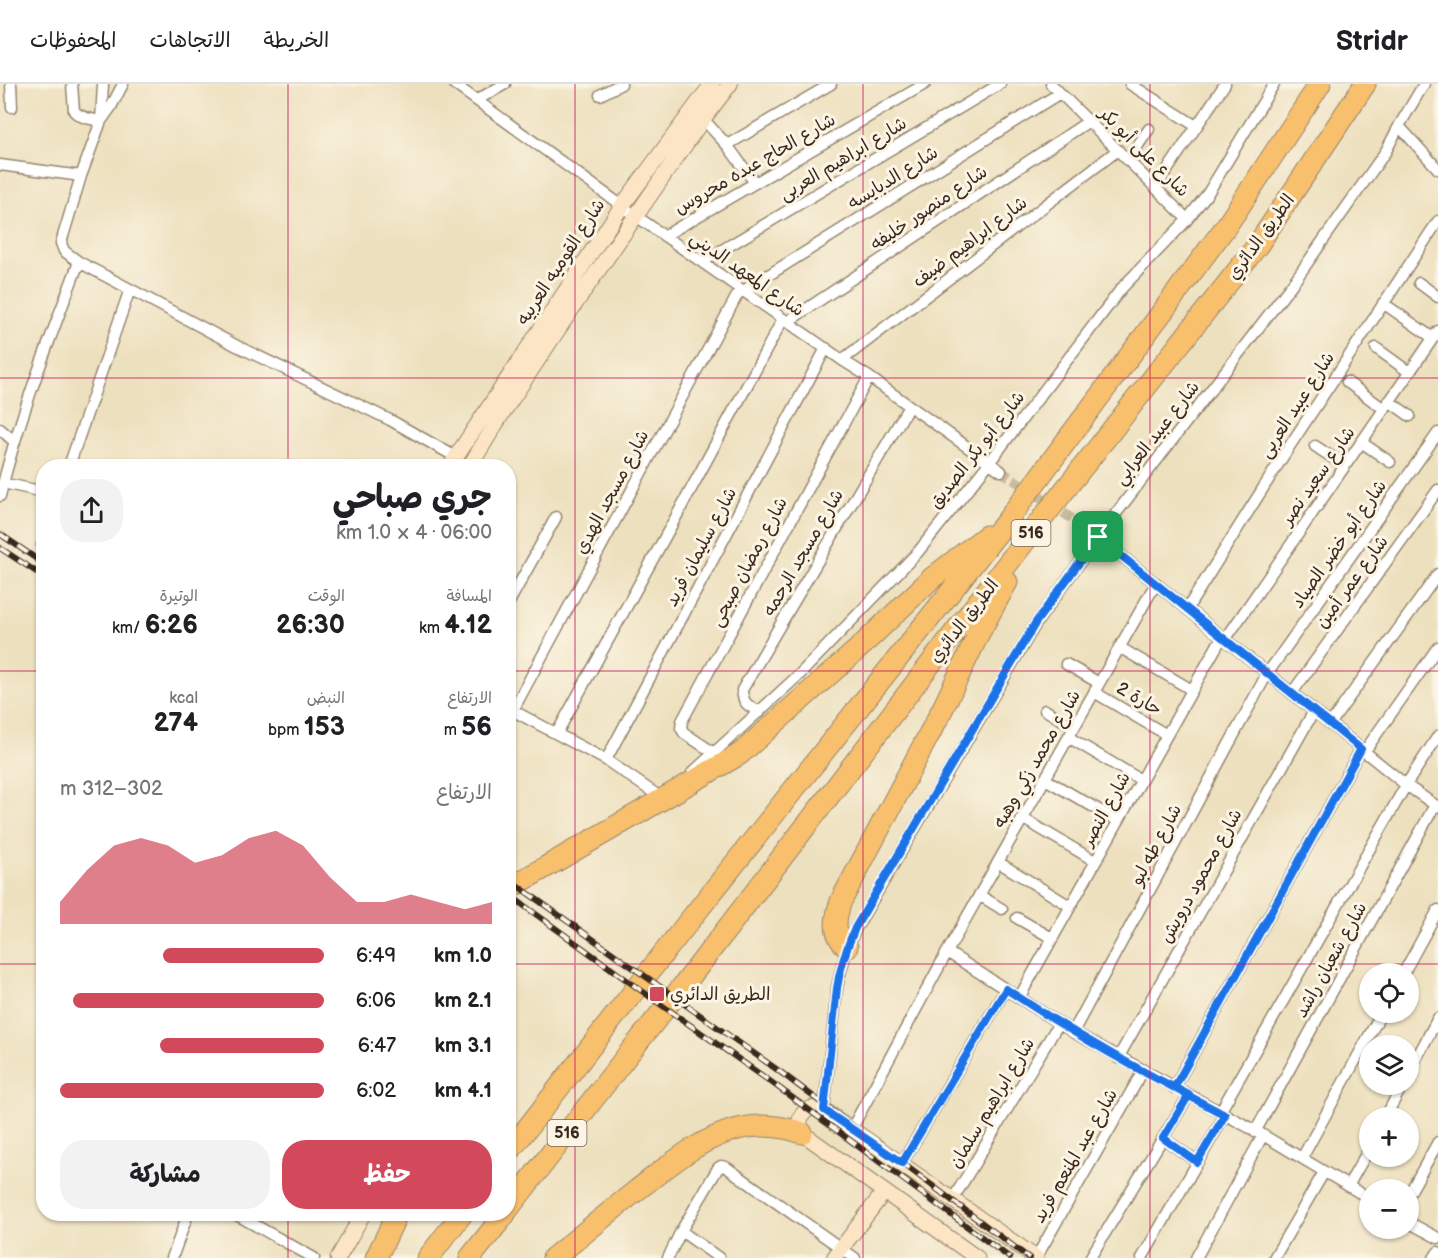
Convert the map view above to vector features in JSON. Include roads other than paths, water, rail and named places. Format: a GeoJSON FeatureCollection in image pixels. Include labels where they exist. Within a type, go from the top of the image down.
{"type":"FeatureCollection","features":[{"type":"Feature","properties":{"kind":"highway","name":"الطريق الدائري"},"geometry":{"type":"LineString","coordinates":[[516,1199],[690,977],[1038,524],[1257,246],[1365,84]]}},
{"type":"Feature","properties":{"kind":"highway","name":"الطريق الدائري"},"geometry":{"type":"LineString","coordinates":[[516,1143],[1006,522],[1227,225],[1315,88]]}},
{"type":"Feature","properties":{"kind":"highway"},"geometry":{"type":"LineString","coordinates":[[516,884],[740,754],[858,649],[932,578],[1006,522]]}},
{"type":"Feature","properties":{"kind":"highway"},"geometry":{"type":"LineString","coordinates":[[847,947],[841,942],[837,932],[836,921],[841,901],[942,710],[979,633],[1038,524]]}},
{"type":"Feature","properties":{"kind":"highway"},"geometry":{"type":"LineString","coordinates":[[553,1258],[680,1156],[714,1138],[742,1128],[757,1126],[786,1128],[802,1133]]}},
{"type":"Feature","properties":{"kind":"highway"},"geometry":{"type":"LineString","coordinates":[[376,1258],[394,1221]]}},
{"type":"Feature","properties":{"kind":"highway"},"geometry":{"type":"LineString","coordinates":[[428,1258],[457,1221]]}},
{"type":"Feature","properties":{"kind":"highway"},"geometry":{"type":"LineString","coordinates":[[470,1258],[499,1221]]}},
{"type":"Feature","properties":{"kind":"street"},"geometry":{"type":"LineString","coordinates":[[11,84],[12,107]]}},
{"type":"Feature","properties":{"kind":"street"},"geometry":{"type":"LineString","coordinates":[[72,84],[74,111],[80,116],[101,121]]}},
{"type":"Feature","properties":{"kind":"street"},"geometry":{"type":"LineString","coordinates":[[101,121],[103,84]]}},
{"type":"Feature","properties":{"kind":"street"},"geometry":{"type":"LineString","coordinates":[[123,84],[101,121],[81,176],[61,243],[64,251],[79,262],[237,346],[390,420],[448,459]]}},
{"type":"Feature","properties":{"kind":"street","name":"شارع المعهد الديني"},"geometry":{"type":"LineString","coordinates":[[454,84],[664,236],[1001,471]]}},
{"type":"Feature","properties":{"kind":"street"},"geometry":{"type":"LineString","coordinates":[[477,100],[505,84]]}},
{"type":"Feature","properties":{"kind":"street"},"geometry":{"type":"LineString","coordinates":[[600,95],[621,84]]}},
{"type":"Feature","properties":{"kind":"street","name":"شارع القوميه العربيه"},"geometry":{"type":"LineString","coordinates":[[474,459],[581,295],[703,119],[730,84]]}},
{"type":"Feature","properties":{"kind":"street"},"geometry":{"type":"LineString","coordinates":[[727,145],[831,84]]}},
{"type":"Feature","properties":{"kind":"street","name":"شارع الحاج عبده محروس"},"geometry":{"type":"LineString","coordinates":[[664,236],[925,84]]}},
{"type":"Feature","properties":{"kind":"street","name":"شارع ابراهيم العربى"},"geometry":{"type":"LineString","coordinates":[[702,262],[1000,84]]}},
{"type":"Feature","properties":{"kind":"street"},"geometry":{"type":"LineString","coordinates":[[1130,84],[1145,88],[1196,126]]}},
{"type":"Feature","properties":{"kind":"street"},"geometry":{"type":"LineString","coordinates":[[1156,187],[1224,84]]}},
{"type":"Feature","properties":{"kind":"street","name":"شارع أبو بكر الصديق"},"geometry":{"type":"LineString","coordinates":[[662,799],[801,673],[918,552],[1121,290],[1208,193],[1274,84]]}},
{"type":"Feature","properties":{"kind":"street","name":"شارع عبيد العرابي"},"geometry":{"type":"LineString","coordinates":[[824,1110],[837,988],[847,947],[855,928],[1036,622],[1098,537],[1296,279],[1386,151],[1424,84]]}},
{"type":"Feature","properties":{"kind":"street"},"geometry":{"type":"LineString","coordinates":[[707,86],[714,105]]}},
{"type":"Feature","properties":{"kind":"street","name":"شارع القوميه العربيه"},"geometry":{"type":"LineString","coordinates":[[455,459],[622,206],[707,86]]}},
{"type":"Feature","properties":{"kind":"street","name":"شارع على أبو بكر"},"geometry":{"type":"LineString","coordinates":[[1057,88],[1187,219]]}},
{"type":"Feature","properties":{"kind":"street","name":"شارع الدبايسه"},"geometry":{"type":"LineString","coordinates":[[742,291],[1057,88]]}},
{"type":"Feature","properties":{"kind":"street"},"geometry":{"type":"LineString","coordinates":[[703,119],[727,145],[755,183]]}},
{"type":"Feature","properties":{"kind":"street","name":"شارع منصور خليفه"},"geometry":{"type":"LineString","coordinates":[[785,320],[1089,121]]}},
{"type":"Feature","properties":{"kind":"street"},"geometry":{"type":"LineString","coordinates":[[1399,126],[1438,169]]}},
{"type":"Feature","properties":{"kind":"street"},"geometry":{"type":"LineString","coordinates":[[1128,160],[1149,129]]}},
{"type":"Feature","properties":{"kind":"street","name":"شارع ابراهيم ضيف"},"geometry":{"type":"LineString","coordinates":[[842,360],[1118,150]]}},
{"type":"Feature","properties":{"kind":"street"},"geometry":{"type":"LineString","coordinates":[[0,165],[81,176]]}},
{"type":"Feature","properties":{"kind":"street","name":"شارع عبيد العربى"},"geometry":{"type":"LineString","coordinates":[[1187,609],[1289,447],[1438,221]]}},
{"type":"Feature","properties":{"kind":"street"},"geometry":{"type":"LineString","coordinates":[[0,496],[42,360],[79,262]]}},
{"type":"Feature","properties":{"kind":"street"},"geometry":{"type":"LineString","coordinates":[[1419,283],[1438,297]]}},
{"type":"Feature","properties":{"kind":"street"},"geometry":{"type":"LineString","coordinates":[[71,459],[130,290]]}},
{"type":"Feature","properties":{"kind":"street","name":"شارع مسجد الهدي"},"geometry":{"type":"LineString","coordinates":[[516,700],[742,291]]}},
{"type":"Feature","properties":{"kind":"street"},"geometry":{"type":"LineString","coordinates":[[1383,303],[1435,334]]}},
{"type":"Feature","properties":{"kind":"street"},"geometry":{"type":"LineString","coordinates":[[557,733],[785,320]]}},
{"type":"Feature","properties":{"kind":"street","name":"شارع سعيد نصر"},"geometry":{"type":"LineString","coordinates":[[1224,638],[1435,334]]}},
{"type":"Feature","properties":{"kind":"street","name":"شارع سليمان فريد"},"geometry":{"type":"LineString","coordinates":[[606,760],[826,348]]}},
{"type":"Feature","properties":{"kind":"street"},"geometry":{"type":"LineString","coordinates":[[1376,348],[1410,372]]}},
{"type":"Feature","properties":{"kind":"street","name":"شارع رمضان صبحى"},"geometry":{"type":"LineString","coordinates":[[714,753],[684,733],[681,728],[682,721],[869,377]]}},
{"type":"Feature","properties":{"kind":"street"},"geometry":{"type":"LineString","coordinates":[[1347,382],[1410,416]]}},
{"type":"Feature","properties":{"kind":"street","name":"شارع مسجد الرحمه"},"geometry":{"type":"LineString","coordinates":[[760,712],[743,700],[742,690],[909,406]]}},
{"type":"Feature","properties":{"kind":"street"},"geometry":{"type":"LineString","coordinates":[[0,429],[15,442]]}},
{"type":"Feature","properties":{"kind":"street","name":"شارع أبو خضر الصياد"},"geometry":{"type":"LineString","coordinates":[[1268,674],[1438,433]]}},
{"type":"Feature","properties":{"kind":"street"},"geometry":{"type":"LineString","coordinates":[[1361,442],[1390,462]]}},
{"type":"Feature","properties":{"kind":"street"},"geometry":{"type":"LineString","coordinates":[[1315,446],[1345,466]]}},
{"type":"Feature","properties":{"kind":"street"},"geometry":{"type":"LineString","coordinates":[[0,454],[9,462]]}},
{"type":"Feature","properties":{"kind":"street"},"geometry":{"type":"LineString","coordinates":[[3,483],[36,490]]}},
{"type":"Feature","properties":{"kind":"street","name":"شارع عمر أمين"},"geometry":{"type":"LineString","coordinates":[[1292,693],[1438,489]]}},
{"type":"Feature","properties":{"kind":"street"},"geometry":{"type":"LineString","coordinates":[[516,589],[556,517]]}},
{"type":"Feature","properties":{"kind":"street"},"geometry":{"type":"LineString","coordinates":[[1080,524],[1406,785],[1436,803]]}},
{"type":"Feature","properties":{"kind":"street"},"geometry":{"type":"LineString","coordinates":[[1330,724],[1438,574]]}},
{"type":"Feature","properties":{"kind":"street","name":"شارع محمد زكي وهبه"},"geometry":{"type":"LineString","coordinates":[[852,1128],[947,952],[1156,583]]}},
{"type":"Feature","properties":{"kind":"street","name":"شارع النصر"},"geometry":{"type":"LineString","coordinates":[[1019,998],[1192,690],[1224,638]]}},
{"type":"Feature","properties":{"kind":"street"},"geometry":{"type":"LineString","coordinates":[[1119,647],[1192,690]]}},
{"type":"Feature","properties":{"kind":"street"},"geometry":{"type":"LineString","coordinates":[[1174,1088],[1363,751],[1438,647]]}},
{"type":"Feature","properties":{"kind":"street","name":"حارة 2"},"geometry":{"type":"LineString","coordinates":[[1066,664],[1096,688],[1167,735]]}},
{"type":"Feature","properties":{"kind":"street","name":"شارع طه لبو"},"geometry":{"type":"LineString","coordinates":[[1073,1032],[1268,674]]}},
{"type":"Feature","properties":{"kind":"street"},"geometry":{"type":"LineString","coordinates":[[1045,710],[1071,732],[1141,780]]}},
{"type":"Feature","properties":{"kind":"street","name":"شارع محمود درويش"},"geometry":{"type":"LineString","coordinates":[[1118,1058],[1314,711]]}},
{"type":"Feature","properties":{"kind":"street"},"geometry":{"type":"LineString","coordinates":[[516,712],[606,760],[662,799]]}},
{"type":"Feature","properties":{"kind":"street"},"geometry":{"type":"LineString","coordinates":[[1142,1258],[1406,785],[1438,736]]}},
{"type":"Feature","properties":{"kind":"street"},"geometry":{"type":"LineString","coordinates":[[1044,779],[1118,820]]}},
{"type":"Feature","properties":{"kind":"street","name":"شارع شعبان راشد"},"geometry":{"type":"LineString","coordinates":[[1196,1258],[1259,1134],[1436,803]]}},
{"type":"Feature","properties":{"kind":"street"},"geometry":{"type":"LineString","coordinates":[[1022,818],[1095,861]]}},
{"type":"Feature","properties":{"kind":"street"},"geometry":{"type":"LineString","coordinates":[[998,861],[1070,906]]}},
{"type":"Feature","properties":{"kind":"street"},"geometry":{"type":"LineString","coordinates":[[979,895],[1002,909]]}},
{"type":"Feature","properties":{"kind":"street"},"geometry":{"type":"LineString","coordinates":[[1409,963],[1438,910]]}},
{"type":"Feature","properties":{"kind":"street"},"geometry":{"type":"LineString","coordinates":[[1017,918],[1052,938]]}},
{"type":"Feature","properties":{"kind":"street"},"geometry":{"type":"LineString","coordinates":[[947,952],[1073,1032],[1222,1113],[1359,1192]]}},
{"type":"Feature","properties":{"kind":"street"},"geometry":{"type":"LineString","coordinates":[[902,1163],[1006,989]]}},
{"type":"Feature","properties":{"kind":"street"},"geometry":{"type":"LineString","coordinates":[[1419,1053],[1438,1018]]}},
{"type":"Feature","properties":{"kind":"street","name":"شارع ابراهيم سلمان"},"geometry":{"type":"LineString","coordinates":[[952,1199],[1059,1023]]}},
{"type":"Feature","properties":{"kind":"street"},"geometry":{"type":"LineString","coordinates":[[1302,1158],[1376,1023]]}},
{"type":"Feature","properties":{"kind":"street","name":"شارع عبد المنعم فريد"},"geometry":{"type":"LineString","coordinates":[[1036,1258],[1143,1071]]}},
{"type":"Feature","properties":{"kind":"street"},"geometry":{"type":"LineString","coordinates":[[1090,1258],[1189,1095]]}},
{"type":"Feature","properties":{"kind":"street"},"geometry":{"type":"LineString","coordinates":[[977,1258],[802,1133],[799,1126],[804,1112],[817,1107],[824,1110],[1036,1258]]}},
{"type":"Feature","properties":{"kind":"street"},"geometry":{"type":"LineString","coordinates":[[1163,1138],[1197,1162]]}},
{"type":"Feature","properties":{"kind":"street"},"geometry":{"type":"LineString","coordinates":[[1417,1179],[1438,1142]]}},
{"type":"Feature","properties":{"kind":"street"},"geometry":{"type":"LineString","coordinates":[[668,1258],[681,1231],[721,1166],[726,1167],[838,1253],[855,1258]]}},
{"type":"Feature","properties":{"kind":"street"},"geometry":{"type":"LineString","coordinates":[[1348,1186],[1359,1166]]}},
{"type":"Feature","properties":{"kind":"street"},"geometry":{"type":"LineString","coordinates":[[1274,1258],[1324,1172]]}},
{"type":"Feature","properties":{"kind":"street"},"geometry":{"type":"LineString","coordinates":[[838,1253],[884,1192]]}},
{"type":"Feature","properties":{"kind":"street"},"geometry":{"type":"LineString","coordinates":[[172,1258],[185,1221]]}},
{"type":"Feature","properties":{"kind":"street"},"geometry":{"type":"LineString","coordinates":[[248,1221],[314,1258]]}},
{"type":"Feature","properties":{"kind":"street"},"geometry":{"type":"LineString","coordinates":[[338,1258],[359,1221]]}},
{"type":"Feature","properties":{"kind":"street"},"geometry":{"type":"LineString","coordinates":[[1419,1228],[1438,1238]]}},
{"type":"Feature","properties":{"kind":"street"},"geometry":{"type":"LineString","coordinates":[[681,1231],[719,1258]]}},
{"type":"Feature","properties":{"kind":"street"},"geometry":{"type":"LineString","coordinates":[[1434,1258],[1438,1252]]}},
{"type":"Feature","properties":{"kind":"tunnel"},"geometry":{"type":"LineString","coordinates":[[1001,471],[1080,524]]}},
{"type":"Feature","properties":{"kind":"railway"},"geometry":{"type":"LineString","coordinates":[[0,534],[36,559]]}},
{"type":"Feature","properties":{"kind":"railway"},"geometry":{"type":"LineString","coordinates":[[0,548],[36,572]]}},
{"type":"Feature","properties":{"kind":"railway"},"geometry":{"type":"LineString","coordinates":[[516,885],[779,1071],[1029,1258]]}},
{"type":"Feature","properties":{"kind":"railway"},"geometry":{"type":"LineString","coordinates":[[516,900],[771,1082],[1010,1258]]}},
{"type":"Feature","properties":{"kind":"place","name":"الطريق الدائري"},"geometry":{"type":"Point","coordinates":[657,994]}}]}
